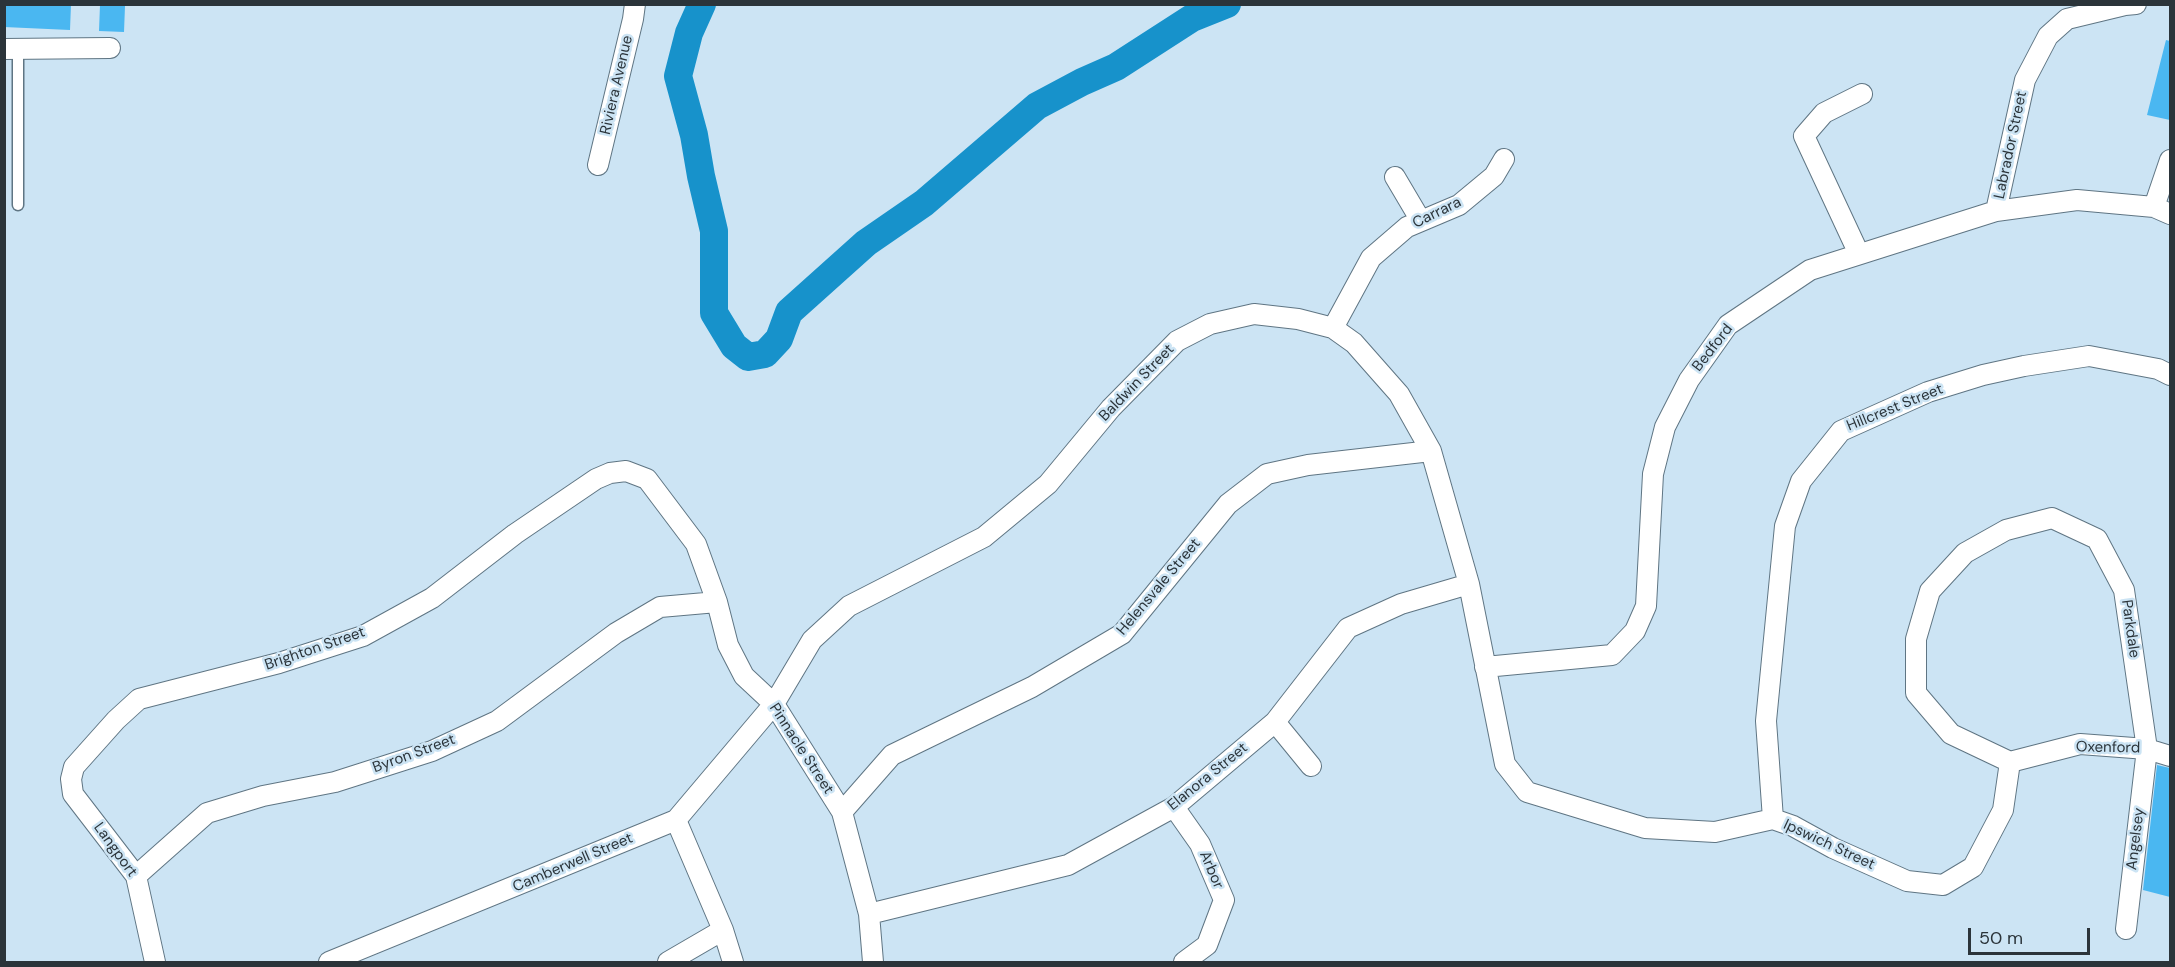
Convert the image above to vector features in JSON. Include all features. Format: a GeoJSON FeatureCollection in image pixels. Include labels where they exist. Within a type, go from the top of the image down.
{"type":"FeatureCollection","features":[{"type":"Feature","properties":{"kind":"street","name":"Riviera Avenue"},"geometry":{"type":"LineString","coordinates":[[598,165],[635,4]]}},
{"type":"Feature","properties":{"kind":"street","name":"Labrador Street"},"geometry":{"type":"LineString","coordinates":[[1996,211],[2025,80],[2049,36],[2067,19],[2136,4]]}},
{"type":"Feature","properties":{"kind":"street"},"geometry":{"type":"LineString","coordinates":[[11,49],[110,48]]}},
{"type":"Feature","properties":{"kind":"street"},"geometry":{"type":"LineString","coordinates":[[1859,254],[1804,135],[1824,113],[1862,94]]}},
{"type":"Feature","properties":{"kind":"street","name":"Carrara"},"geometry":{"type":"LineString","coordinates":[[1333,328],[1371,258],[1407,227],[1459,205],[1494,176],[1504,159]]}},
{"type":"Feature","properties":{"kind":"street"},"geometry":{"type":"LineString","coordinates":[[2162,211],[2170,159]]}},
{"type":"Feature","properties":{"kind":"street"},"geometry":{"type":"LineString","coordinates":[[1395,177],[1421,221]]}},
{"type":"Feature","properties":{"kind":"street","name":"Bedford"},"geometry":{"type":"LineString","coordinates":[[1485,667],[1612,655],[1635,631],[1646,606],[1653,474],[1665,427],[1689,380],[1728,325],[1810,270],[1996,211],[2077,200],[2162,211]]}},
{"type":"Feature","properties":{"kind":"street","name":"Baldwin Street"},"geometry":{"type":"LineString","coordinates":[[774,705],[812,640],[849,606],[984,537],[1048,484],[1111,408],[1177,341],[1210,324],[1254,314],[1298,319],[1333,328],[1354,343],[1399,394],[1431,451],[1469,584],[1485,667]]}},
{"type":"Feature","properties":{"kind":"street","name":"Hillcrest Street"},"geometry":{"type":"LineString","coordinates":[[1773,819],[1766,720],[1785,526],[1801,481],[1841,430],[1928,392],[1983,375],[2024,366],[2089,356],[2158,369],[2170,375]]}},
{"type":"Feature","properties":{"kind":"street","name":"Helensvale Street"},"geometry":{"type":"LineString","coordinates":[[842,812],[892,755],[1032,687],[1122,634],[1228,504],[1267,474],[1308,465],[1431,451]]}},
{"type":"Feature","properties":{"kind":"street","name":"Pinnacle Street"},"geometry":{"type":"LineString","coordinates":[[626,471],[647,479],[696,544],[717,602],[728,645],[744,676],[774,705],[842,812],[869,914],[873,963]]}},
{"type":"Feature","properties":{"kind":"street","name":"Brighton Street"},"geometry":{"type":"LineString","coordinates":[[71,779],[74,767],[116,720],[139,699],[279,663],[363,636],[432,598],[515,534],[596,479],[610,473],[626,471]]}},
{"type":"Feature","properties":{"kind":"street","name":"Parkdale"},"geometry":{"type":"LineString","coordinates":[[2010,762],[1951,734],[1916,693],[1916,639],[1930,591],[1965,553],[2006,530],[2052,518],[2097,539],[2124,590],[2147,748]]}},
{"type":"Feature","properties":{"kind":"street","name":"Elanora Street"},"geometry":{"type":"LineString","coordinates":[[869,914],[1068,865],[1174,807],[1275,722],[1348,628],[1401,604],[1469,584]]}},
{"type":"Feature","properties":{"kind":"street","name":"Byron Street"},"geometry":{"type":"LineString","coordinates":[[136,876],[207,813],[263,796],[334,782],[432,751],[496,721],[616,633],[660,607],[717,602]]}},
{"type":"Feature","properties":{"kind":"street","name":"Ipswich Street"},"geometry":{"type":"LineString","coordinates":[[1485,667],[1505,764],[1527,792],[1645,828],[1715,832],[1773,819],[1907,881],[1943,885],[1973,867],[2002,810],[2010,762]]}},
{"type":"Feature","properties":{"kind":"street","name":"Camberwell Street"},"geometry":{"type":"LineString","coordinates":[[329,963],[676,820],[774,705]]}},
{"type":"Feature","properties":{"kind":"street"},"geometry":{"type":"LineString","coordinates":[[1275,722],[1311,766]]}},
{"type":"Feature","properties":{"kind":"street","name":"Oxenford"},"geometry":{"type":"LineString","coordinates":[[2010,762],[2080,744],[2147,748],[2170,756]]}},
{"type":"Feature","properties":{"kind":"street","name":"Angelsey"},"geometry":{"type":"LineString","coordinates":[[2126,929],[2147,748]]}},
{"type":"Feature","properties":{"kind":"street","name":"Langport"},"geometry":{"type":"LineString","coordinates":[[71,779],[73,794],[136,876],[155,963]]}},
{"type":"Feature","properties":{"kind":"street","name":"Arbor"},"geometry":{"type":"LineString","coordinates":[[1174,807],[1200,844],[1224,900],[1207,945],[1184,963]]}},
{"type":"Feature","properties":{"kind":"street"},"geometry":{"type":"LineString","coordinates":[[676,820],[723,930],[733,963]]}},
{"type":"Feature","properties":{"kind":"street"},"geometry":{"type":"LineString","coordinates":[[668,963],[723,930]]}},
{"type":"Feature","properties":{"kind":"lane"},"geometry":{"type":"LineString","coordinates":[[11,49],[18,205]]}},
{"type":"Feature","properties":{"kind":"building"},"geometry":{"type":"Polygon","coordinates":[[[4,4],[71,4],[70,30],[4,27],[4,4]]]}},
{"type":"Feature","properties":{"kind":"building"},"geometry":{"type":"Polygon","coordinates":[[[100,5],[125,6],[124,32],[99,31],[100,5]]]}},
{"type":"Feature","properties":{"kind":"building"},"geometry":{"type":"Polygon","coordinates":[[[2166,40],[2170,41],[2170,120],[2147,115],[2166,40]]]}},
{"type":"Feature","properties":{"kind":"building"},"geometry":{"type":"Polygon","coordinates":[[[2157,765],[2170,768],[2170,897],[2143,890],[2157,765]]]}},
{"type":"Feature","properties":{"kind":"waterway"},"geometry":{"type":"LineString","coordinates":[[702,4],[689,33],[678,76],[694,135],[714,231],[714,313],[734,346],[748,357],[765,354],[779,339],[789,312],[866,243],[924,203],[1037,106],[1116,67],[1192,18],[1227,4]]}}]}
